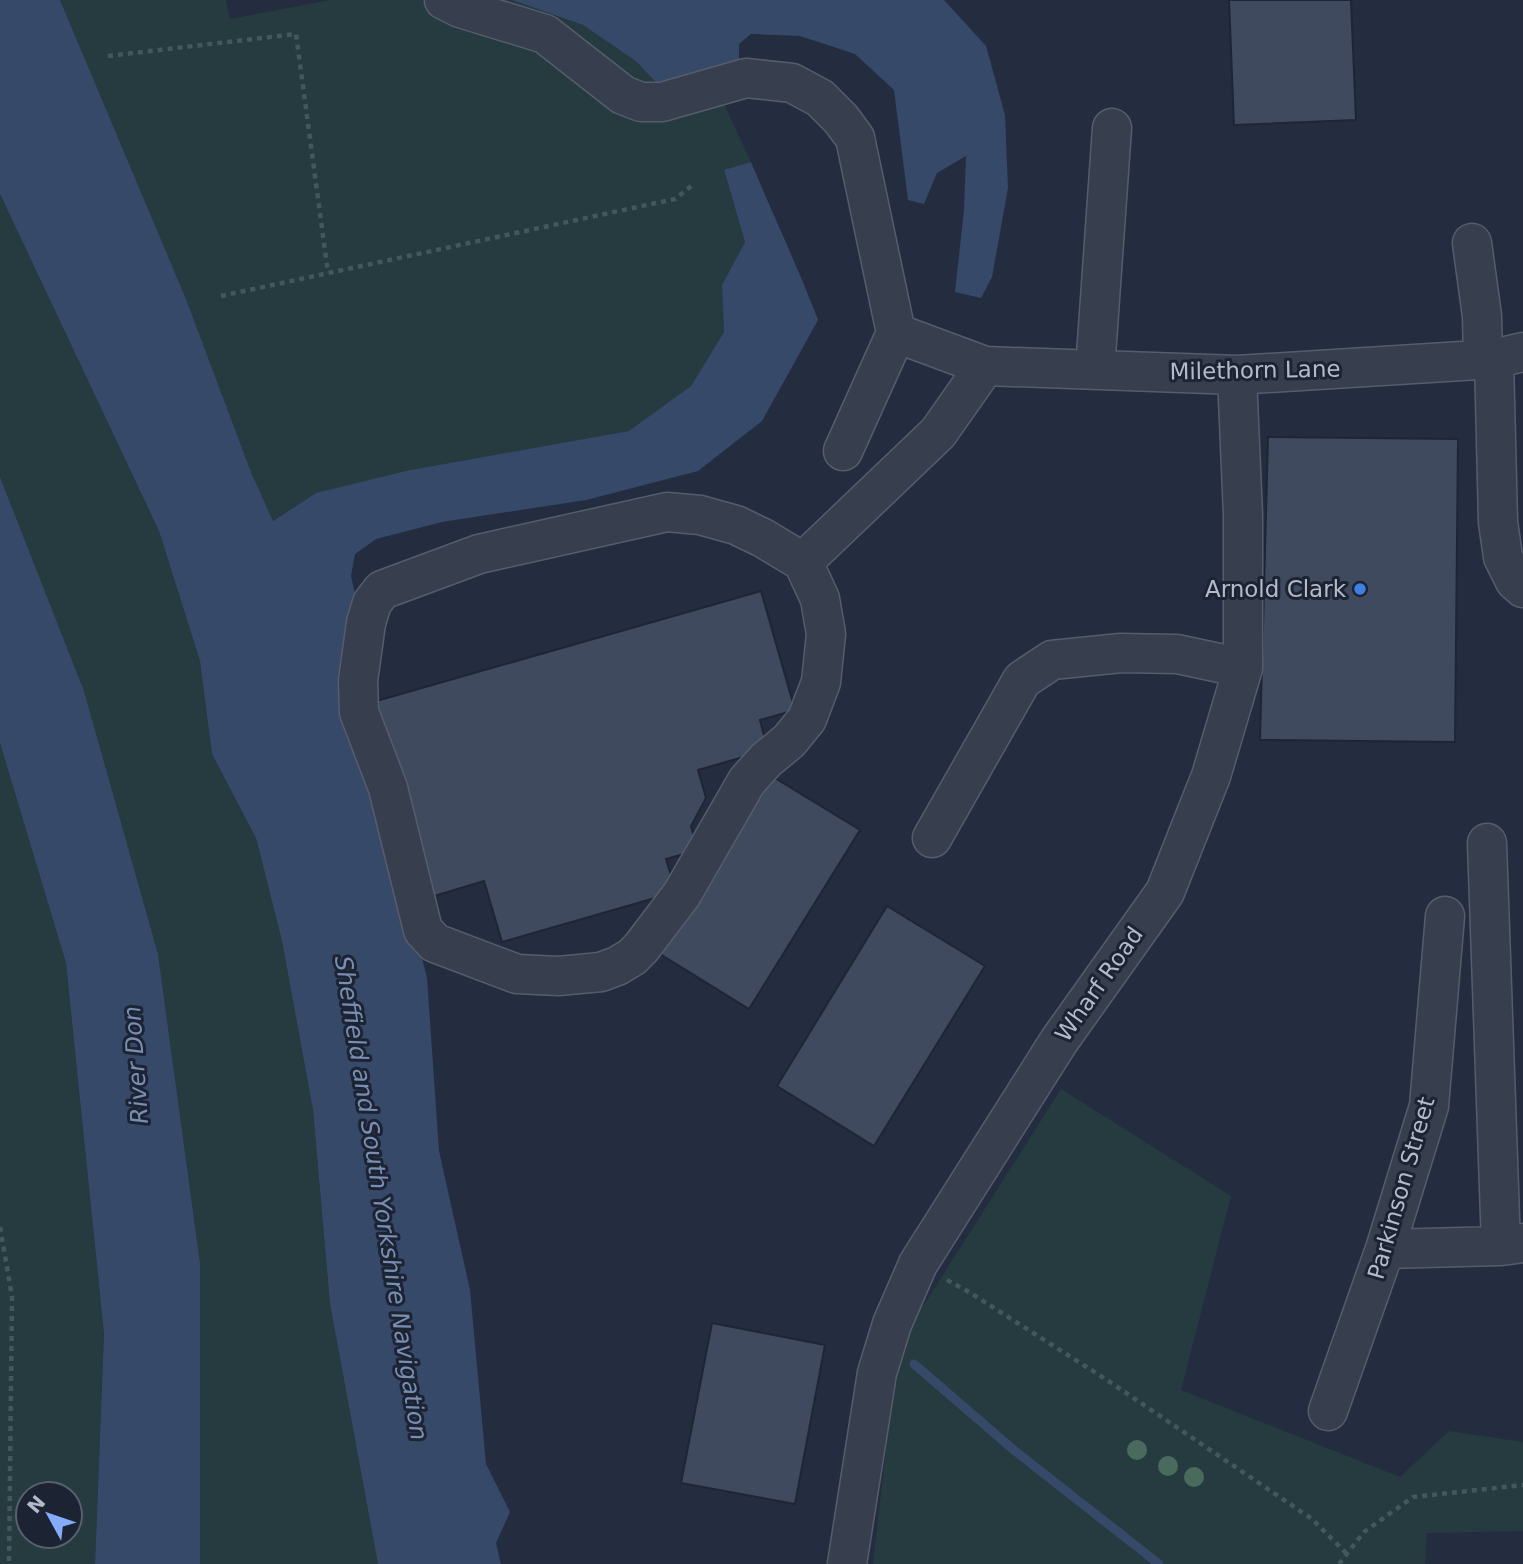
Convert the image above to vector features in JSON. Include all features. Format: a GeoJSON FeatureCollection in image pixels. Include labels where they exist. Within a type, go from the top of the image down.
{"type":"FeatureCollection","features":[{"type":"Feature","properties":{"kind":"street"},"geometry":{"type":"LineString","coordinates":[[444,0],[460,8],[545,34],[623,95],[641,102],[662,102],[746,78],[792,83],[820,98],[841,119],[855,138],[896,332],[843,452]]}},
{"type":"Feature","properties":{"kind":"street"},"geometry":{"type":"LineString","coordinates":[[1095,370],[1112,128]]}},
{"type":"Feature","properties":{"kind":"street"},"geometry":{"type":"LineString","coordinates":[[1472,243],[1482,316],[1500,357],[1498,522],[1503,556],[1515,580],[1523,588]]}},
{"type":"Feature","properties":{"kind":"street","name":"Milethorn Lane"},"geometry":{"type":"LineString","coordinates":[[896,332],[985,366],[1237,375],[1500,357]]}},
{"type":"Feature","properties":{"kind":"street"},"geometry":{"type":"LineString","coordinates":[[803,562],[939,433],[985,366]]}},
{"type":"Feature","properties":{"kind":"street","name":"Wharf Road"},"geometry":{"type":"LineString","coordinates":[[847,1564],[877,1373],[892,1324],[918,1264],[1059,1041],[1165,892],[1211,776],[1243,668],[1242,516],[1237,375]]}},
{"type":"Feature","properties":{"kind":"street"},"geometry":{"type":"LineString","coordinates":[[667,512],[700,515],[736,525],[803,562],[820,599],[826,634],[821,682],[807,719],[789,741],[766,760],[747,781],[682,894],[641,948],[617,966],[601,972],[558,976],[517,974],[435,943],[423,930],[388,788],[359,712],[358,681],[366,622],[372,603],[382,590],[479,554],[667,512]]}},
{"type":"Feature","properties":{"kind":"street"},"geometry":{"type":"LineString","coordinates":[[932,838],[1022,680],[1052,660],[1121,653],[1177,653],[1243,668]]}},
{"type":"Feature","properties":{"kind":"street"},"geometry":{"type":"LineString","coordinates":[[1385,1249],[1512,1245],[1487,843]]}},
{"type":"Feature","properties":{"kind":"street","name":"Parkinson Street"},"geometry":{"type":"LineString","coordinates":[[1328,1410],[1385,1249],[1429,1106],[1445,916]]}},
{"type":"Feature","properties":{"kind":"path"},"geometry":{"type":"LineString","coordinates":[[108,56],[296,34],[328,273]]}},
{"type":"Feature","properties":{"kind":"path"},"geometry":{"type":"LineString","coordinates":[[221,296],[676,199],[695,183]]}},
{"type":"Feature","properties":{"kind":"path"},"geometry":{"type":"LineString","coordinates":[[0,1227],[12,1297],[9,1564]]}},
{"type":"Feature","properties":{"kind":"path"},"geometry":{"type":"LineString","coordinates":[[918,1264],[969,1292],[1107,1380],[1312,1520],[1348,1554]]}},
{"type":"Feature","properties":{"kind":"path"},"geometry":{"type":"LineString","coordinates":[[1339,1564],[1364,1532],[1413,1497],[1523,1485]]}},
{"type":"Feature","properties":{"kind":"green space"},"geometry":{"type":"Polygon","coordinates":[[[60,0],[226,0],[230,19],[330,0],[512,0],[583,25],[637,62],[663,90],[713,81],[751,162],[724,171],[745,242],[722,285],[724,332],[691,386],[630,431],[316,493],[272,521],[186,299],[60,0]]]}},
{"type":"Feature","properties":{"kind":"green space"},"geometry":{"type":"Polygon","coordinates":[[[0,194],[159,531],[200,661],[212,754],[256,838],[282,941],[313,1110],[330,1304],[378,1564],[200,1564],[200,1263],[158,954],[84,691],[0,477],[0,194]]]}},
{"type":"Feature","properties":{"kind":"green space"},"geometry":{"type":"Polygon","coordinates":[[[0,743],[66,963],[104,1334],[95,1564],[0,1564],[0,743]]]}},
{"type":"Feature","properties":{"kind":"green space"},"geometry":{"type":"Polygon","coordinates":[[[1061,1089],[1231,1196],[1181,1390],[1400,1477],[1449,1431],[1523,1442],[1523,1531],[1427,1533],[1425,1564],[873,1564],[887,1440],[904,1336],[1061,1089]]]}},
{"type":"Feature","properties":{"kind":"water","name":"Sheffield and South Yorkshire Navigation"},"geometry":{"type":"Polygon","coordinates":[[[0,0],[60,0],[186,299],[251,472],[273,521],[316,493],[406,471],[629,431],[691,386],[724,332],[722,285],[745,242],[724,170],[751,162],[818,320],[762,421],[698,471],[586,500],[442,522],[376,539],[355,554],[351,576],[356,598],[378,790],[427,978],[439,1151],[470,1290],[486,1464],[510,1512],[496,1543],[501,1564],[378,1564],[330,1304],[313,1110],[282,941],[256,838],[212,754],[200,661],[159,531],[0,194],[0,0]]]}},
{"type":"Feature","properties":{"kind":"water"},"geometry":{"type":"Polygon","coordinates":[[[512,0],[944,0],[986,46],[1005,115],[1008,188],[992,277],[981,298],[955,292],[964,210],[966,156],[937,173],[924,204],[908,200],[894,90],[855,54],[800,36],[751,34],[739,44],[739,66],[663,90],[637,62],[583,25],[512,0]]]}},
{"type":"Feature","properties":{"kind":"water","name":"River Don"},"geometry":{"type":"Polygon","coordinates":[[[0,477],[84,691],[158,954],[200,1263],[200,1564],[95,1564],[104,1334],[66,963],[0,743],[0,477]]]}},
{"type":"Feature","properties":{"kind":"building"},"geometry":{"type":"Polygon","coordinates":[[[1229,0],[1351,0],[1356,120],[1234,125],[1229,0]]]}},
{"type":"Feature","properties":{"kind":"building","name":"Arnold Clark"},"geometry":{"type":"Polygon","coordinates":[[[1268,437],[1458,439],[1455,742],[1260,740],[1268,437]]]}},
{"type":"Feature","properties":{"kind":"building"},"geometry":{"type":"Polygon","coordinates":[[[761,591],[795,710],[760,720],[768,750],[698,770],[706,798],[691,826],[698,850],[666,859],[676,892],[502,942],[484,881],[421,900],[366,704],[761,591]]]}},
{"type":"Feature","properties":{"kind":"building"},"geometry":{"type":"Polygon","coordinates":[[[762,770],[860,830],[749,1009],[652,949],[762,770]]]}},
{"type":"Feature","properties":{"kind":"building"},"geometry":{"type":"Polygon","coordinates":[[[887,906],[985,966],[874,1146],[777,1086],[887,906]]]}},
{"type":"Feature","properties":{"kind":"building"},"geometry":{"type":"Polygon","coordinates":[[[712,1323],[825,1345],[795,1504],[681,1483],[712,1323]]]}},
{"type":"Feature","properties":{"kind":"waterway"},"geometry":{"type":"LineString","coordinates":[[914,1364],[1015,1451],[1159,1564]]}},
{"type":"Feature","properties":{"kind":"place","name":"Arnold Clark"},"geometry":{"type":"Point","coordinates":[1360,589]}}]}
